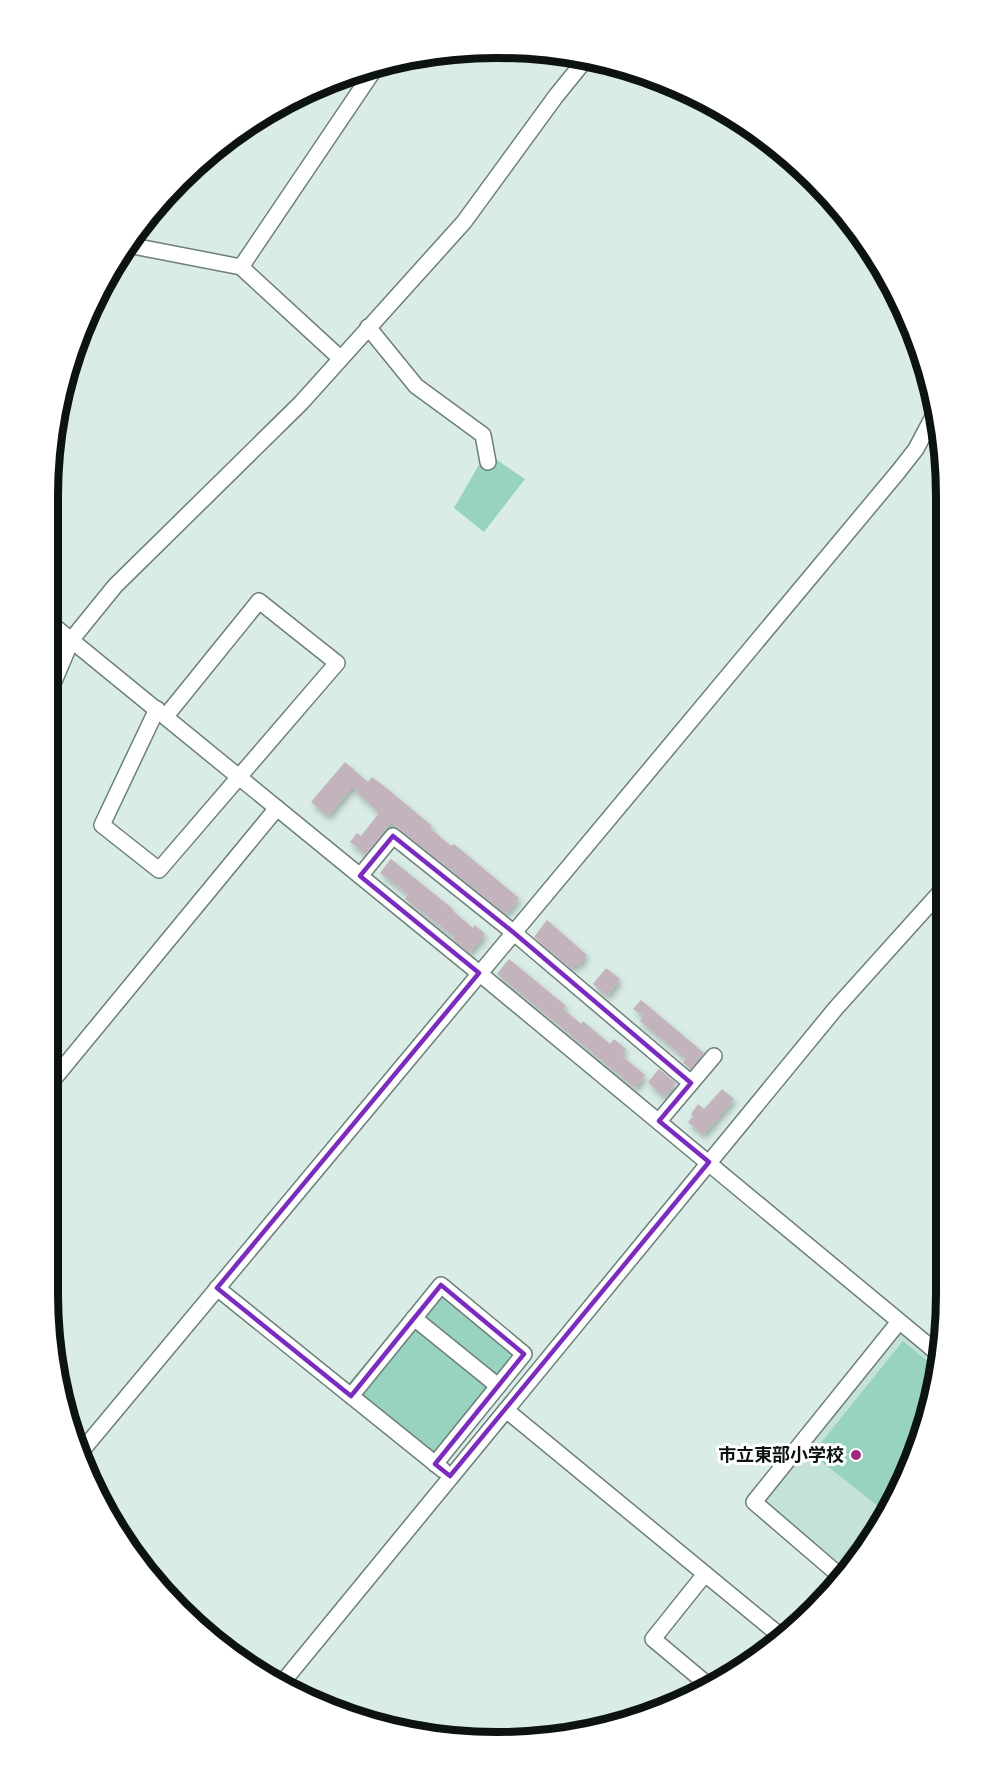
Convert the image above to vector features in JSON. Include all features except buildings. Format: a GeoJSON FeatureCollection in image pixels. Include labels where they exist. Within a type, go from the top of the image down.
{"type":"FeatureCollection","features":[{"type":"Feature","properties":{"kind":"street"},"geometry":{"type":"LineString","coordinates":[[58,672],[72,639],[115,586],[302,404],[340,358],[464,222],[580,66]]}},
{"type":"Feature","properties":{"kind":"street"},"geometry":{"type":"LineString","coordinates":[[241,267],[369,78]]}},
{"type":"Feature","properties":{"kind":"street"},"geometry":{"type":"LineString","coordinates":[[137,247],[241,267],[340,358]]}},
{"type":"Feature","properties":{"kind":"street"},"geometry":{"type":"LineString","coordinates":[[368,327],[416,386],[483,435],[488,462]]}},
{"type":"Feature","properties":{"kind":"street"},"geometry":{"type":"LineString","coordinates":[[86,1446],[898,472],[915,449],[929,423]]}},
{"type":"Feature","properties":{"kind":"street"},"geometry":{"type":"LineString","coordinates":[[259,601],[337,663],[159,870],[102,825],[162,713],[259,601]]}},
{"type":"Feature","properties":{"kind":"street"},"geometry":{"type":"LineString","coordinates":[[58,629],[709,1162],[932,1350]]}},
{"type":"Feature","properties":{"kind":"street"},"geometry":{"type":"LineString","coordinates":[[58,1074],[278,808]]}},
{"type":"Feature","properties":{"kind":"street"},"geometry":{"type":"LineString","coordinates":[[360,876],[393,836],[513,932],[691,1083]]}},
{"type":"Feature","properties":{"kind":"street"},"geometry":{"type":"LineString","coordinates":[[286,1678],[836,1008],[936,897]]}},
{"type":"Feature","properties":{"kind":"street"},"geometry":{"type":"LineString","coordinates":[[659,1121],[714,1056]]}},
{"type":"Feature","properties":{"kind":"street"},"geometry":{"type":"LineString","coordinates":[[351,1396],[441,1285],[524,1354],[435,1464]]}},
{"type":"Feature","properties":{"kind":"street"},"geometry":{"type":"LineString","coordinates":[[217,1288],[450,1476]]}},
{"type":"Feature","properties":{"kind":"street"},"geometry":{"type":"LineString","coordinates":[[414,1318],[498,1386]]}},
{"type":"Feature","properties":{"kind":"street"},"geometry":{"type":"LineString","coordinates":[[836,1572],[754,1502],[898,1323]]}},
{"type":"Feature","properties":{"kind":"street"},"geometry":{"type":"LineString","coordinates":[[506,1410],[776,1632]]}},
{"type":"Feature","properties":{"kind":"street"},"geometry":{"type":"LineString","coordinates":[[703,1681],[653,1639],[705,1574]]}},
{"type":"Feature","properties":{"kind":"highlighted area"},"geometry":{"type":"Polygon","coordinates":[[[393,836],[513,932],[691,1083],[659,1121],[709,1162],[450,1476],[435,1464],[524,1354],[441,1285],[351,1396],[217,1288],[479,973],[360,876],[393,836]]]}},
{"type":"Feature","properties":{"kind":"shaded area","name":"市立東部小学校"},"geometry":{"type":"Polygon","coordinates":[[[902,1329],[932,1353],[921,1407],[902,1462],[877,1513],[841,1566],[763,1500],[902,1329]]]}},
{"type":"Feature","properties":{"kind":"green space"},"geometry":{"type":"Polygon","coordinates":[[[494,458],[525,479],[484,532],[454,508],[480,463],[494,458]]]}},
{"type":"Feature","properties":{"kind":"green space"},"geometry":{"type":"Polygon","coordinates":[[[438,1277],[529,1353],[442,1461],[347,1385],[438,1277]]]}},
{"type":"Feature","properties":{"kind":"green space"},"geometry":{"type":"Polygon","coordinates":[[[903,1341],[930,1363],[921,1407],[912,1435],[902,1462],[880,1508],[812,1454],[903,1341]]]}},
{"type":"Feature","properties":{"kind":"place","name":"市立東部小学校"},"geometry":{"type":"Point","coordinates":[856,1455]}}]}
